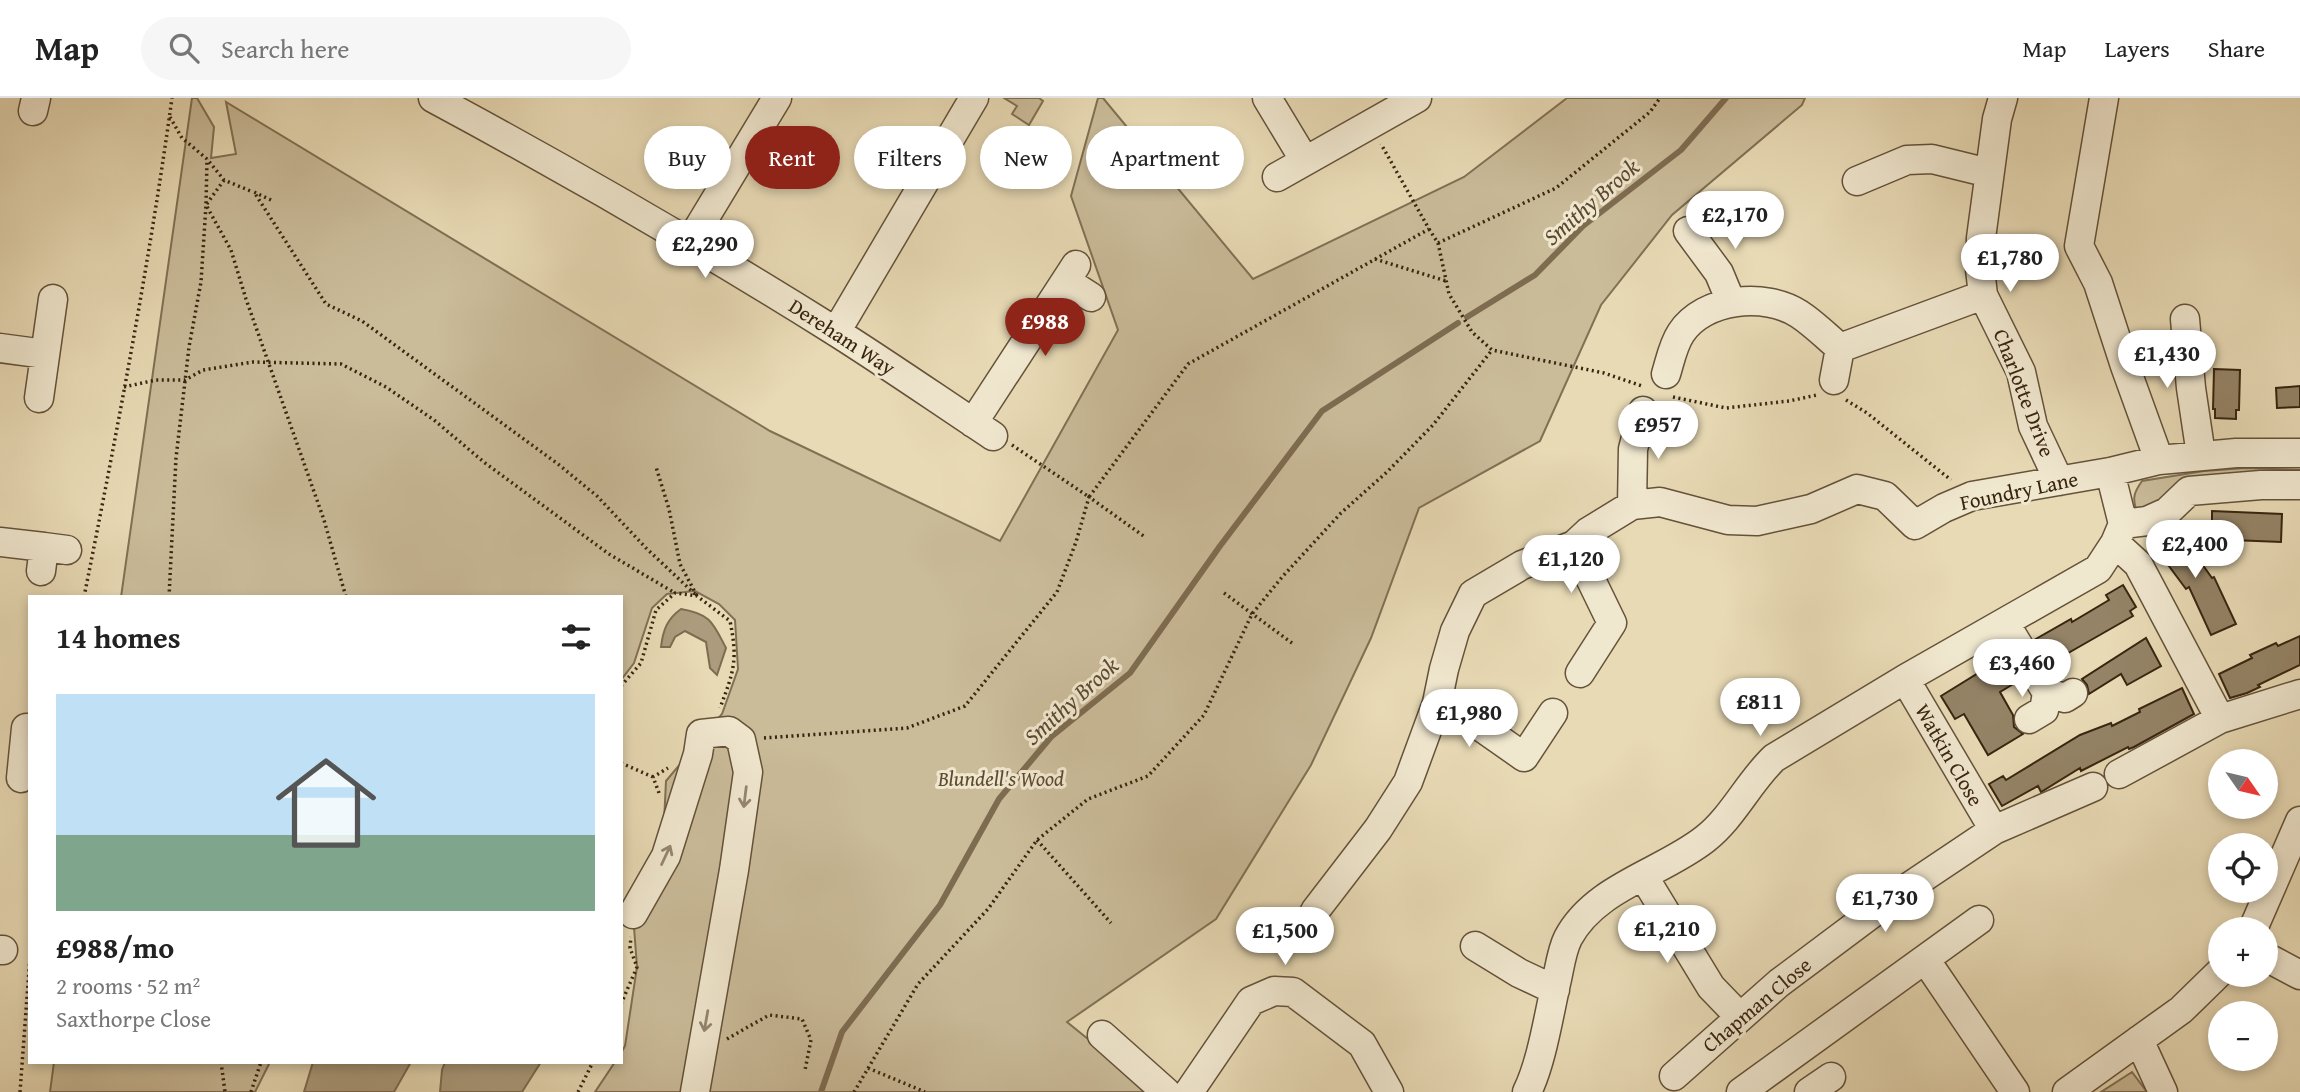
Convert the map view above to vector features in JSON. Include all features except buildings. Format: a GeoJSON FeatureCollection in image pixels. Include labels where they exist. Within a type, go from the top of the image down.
{"type":"FeatureCollection","features":[{"type":"Feature","properties":{"kind":"street","name":"Dereham Way"},"geometry":{"type":"LineString","coordinates":[[433,98],[560,166],[690,242],[836,332],[983,430]]}},
{"type":"Feature","properties":{"kind":"street"},"geometry":{"type":"LineString","coordinates":[[690,242],[777,98]]}},
{"type":"Feature","properties":{"kind":"street"},"geometry":{"type":"LineString","coordinates":[[836,332],[974,98]]}},
{"type":"Feature","properties":{"kind":"street"},"geometry":{"type":"LineString","coordinates":[[1267,98],[1305,161]]}},
{"type":"Feature","properties":{"kind":"street"},"geometry":{"type":"LineString","coordinates":[[1277,177],[1417,98]]}},
{"type":"Feature","properties":{"kind":"street","name":"Charlotte Drive"},"geometry":{"type":"LineString","coordinates":[[2003,98],[1997,119],[1981,238],[1983,295],[2021,372],[2033,426],[2059,481]]}},
{"type":"Feature","properties":{"kind":"street"},"geometry":{"type":"LineString","coordinates":[[2104,98],[2079,246],[2098,283],[2124,366],[2159,460]]}},
{"type":"Feature","properties":{"kind":"street"},"geometry":{"type":"LineString","coordinates":[[1857,181],[1907,160],[1932,159],[1989,173]]}},
{"type":"Feature","properties":{"kind":"street"},"geometry":{"type":"LineString","coordinates":[[1688,231],[1719,273],[1731,302]]}},
{"type":"Feature","properties":{"kind":"street"},"geometry":{"type":"LineString","coordinates":[[983,430],[1071,273],[1091,297]]}},
{"type":"Feature","properties":{"kind":"street"},"geometry":{"type":"LineString","coordinates":[[1840,348],[1983,295]]}},
{"type":"Feature","properties":{"kind":"street"},"geometry":{"type":"LineString","coordinates":[[38,398],[53,299]]}},
{"type":"Feature","properties":{"kind":"street"},"geometry":{"type":"LineString","coordinates":[[1666,374],[1681,333],[1701,314],[1731,302],[1782,306],[1799,314],[1840,348]]}},
{"type":"Feature","properties":{"kind":"street"},"geometry":{"type":"LineString","coordinates":[[2185,319],[2201,456]]}},
{"type":"Feature","properties":{"kind":"street"},"geometry":{"type":"LineString","coordinates":[[0,348],[45,354]]}},
{"type":"Feature","properties":{"kind":"street"},"geometry":{"type":"LineString","coordinates":[[1834,380],[1840,348]]}},
{"type":"Feature","properties":{"kind":"street"},"geometry":{"type":"LineString","coordinates":[[1632,505],[1633,449],[1643,411]]}},
{"type":"Feature","properties":{"kind":"street","name":"Foundry Lane"},"geometry":{"type":"LineString","coordinates":[[1315,911],[1378,829],[1408,782],[1437,703],[1455,631],[1472,594],[1522,565],[1574,545],[1588,532],[1632,505],[1660,502],[1728,520],[1757,521],[1811,509],[1857,489],[1885,496],[1915,524],[1972,496],[2110,472],[2159,460],[2236,453],[2300,453]]}},
{"type":"Feature","properties":{"kind":"street"},"geometry":{"type":"LineString","coordinates":[[2110,472],[2119,533],[2220,719]]}},
{"type":"Feature","properties":{"kind":"street"},"geometry":{"type":"LineString","coordinates":[[1527,1092],[1567,940],[1580,919],[1596,904],[1704,839],[1733,810],[1759,772],[1774,758],[1905,679],[2098,569],[2119,533],[2167,512],[2189,491],[2261,485],[2300,485]]}},
{"type":"Feature","properties":{"kind":"street"},"geometry":{"type":"LineString","coordinates":[[0,542],[51,556]]}},
{"type":"Feature","properties":{"kind":"street"},"geometry":{"type":"LineString","coordinates":[[1574,545],[1612,623],[1580,673]]}},
{"type":"Feature","properties":{"kind":"street"},"geometry":{"type":"LineString","coordinates":[[2005,623],[2060,693],[2044,710],[2029,719]]}},
{"type":"Feature","properties":{"kind":"street","name":"Watkin Close"},"geometry":{"type":"LineString","coordinates":[[1905,679],[1994,830]]}},
{"type":"Feature","properties":{"kind":"street"},"geometry":{"type":"LineString","coordinates":[[2119,774],[2220,719],[2300,694]]}},
{"type":"Feature","properties":{"kind":"street"},"geometry":{"type":"LineString","coordinates":[[1437,703],[1467,717],[1524,757],[1553,713]]}},
{"type":"Feature","properties":{"kind":"street"},"geometry":{"type":"LineString","coordinates":[[633,914],[666,856],[698,754],[701,734],[729,731],[741,740],[748,772],[695,1092]]}},
{"type":"Feature","properties":{"kind":"street","name":"Chapman Close"},"geometry":{"type":"LineString","coordinates":[[1674,1076],[1779,983],[1894,897],[1994,830],[2092,787]]}},
{"type":"Feature","properties":{"kind":"street"},"geometry":{"type":"LineString","coordinates":[[2258,917],[2300,821]]}},
{"type":"Feature","properties":{"kind":"street"},"geometry":{"type":"LineString","coordinates":[[1644,877],[1711,987],[1739,1017]]}},
{"type":"Feature","properties":{"kind":"street"},"geometry":{"type":"LineString","coordinates":[[1741,1092],[1979,920]]}},
{"type":"Feature","properties":{"kind":"street"},"geometry":{"type":"LineString","coordinates":[[1475,946],[1555,990]]}},
{"type":"Feature","properties":{"kind":"street"},"geometry":{"type":"LineString","coordinates":[[1925,959],[2015,1092]]}},
{"type":"Feature","properties":{"kind":"street"},"geometry":{"type":"LineString","coordinates":[[2278,963],[2300,975]]}},
{"type":"Feature","properties":{"kind":"street"},"geometry":{"type":"LineString","coordinates":[[2067,1092],[2181,1010],[2208,984]]}},
{"type":"Feature","properties":{"kind":"street"},"geometry":{"type":"LineString","coordinates":[[1189,1092],[1251,1001],[1274,991],[1293,992],[1362,1044],[1389,1092]]}},
{"type":"Feature","properties":{"kind":"street"},"geometry":{"type":"LineString","coordinates":[[1102,1035],[1166,1092]]}},
{"type":"Feature","properties":{"kind":"street"},"geometry":{"type":"LineString","coordinates":[[2139,1040],[2163,1092]]}},
{"type":"Feature","properties":{"kind":"path"},"geometry":{"type":"LineString","coordinates":[[84,595],[124,387],[172,98]]}},
{"type":"Feature","properties":{"kind":"path"},"geometry":{"type":"LineString","coordinates":[[1438,243],[1556,188],[1650,112],[1660,98]]}},
{"type":"Feature","properties":{"kind":"path"},"geometry":{"type":"LineString","coordinates":[[169,115],[182,138],[207,159],[224,180],[271,200]]}},
{"type":"Feature","properties":{"kind":"path"},"geometry":{"type":"LineString","coordinates":[[741,740],[907,728],[965,706],[1057,592],[1089,497],[1188,364],[1429,229],[1369,124]]}},
{"type":"Feature","properties":{"kind":"path"},"geometry":{"type":"LineString","coordinates":[[169,595],[174,481],[185,380],[201,282],[207,159]]}},
{"type":"Feature","properties":{"kind":"path"},"geometry":{"type":"LineString","coordinates":[[206,205],[224,180]]}},
{"type":"Feature","properties":{"kind":"path"},"geometry":{"type":"LineString","coordinates":[[254,192],[326,304],[362,321],[558,464],[597,496],[646,548],[697,596]]}},
{"type":"Feature","properties":{"kind":"path"},"geometry":{"type":"LineString","coordinates":[[206,205],[231,250],[324,520],[344,595]]}},
{"type":"Feature","properties":{"kind":"path"},"geometry":{"type":"LineString","coordinates":[[1375,259],[1446,281]]}},
{"type":"Feature","properties":{"kind":"path"},"geometry":{"type":"LineString","coordinates":[[854,1092],[918,984],[988,909],[1037,840],[1088,799],[1148,776],[1204,715],[1252,614],[1341,513],[1388,472],[1433,425],[1492,350]]}},
{"type":"Feature","properties":{"kind":"path"},"geometry":{"type":"LineString","coordinates":[[124,387],[156,380],[185,380],[203,370],[269,362],[341,363],[386,387],[434,421],[485,463],[599,547],[675,593],[697,596]]}},
{"type":"Feature","properties":{"kind":"path"},"geometry":{"type":"LineString","coordinates":[[983,430],[1003,439],[1145,537]]}},
{"type":"Feature","properties":{"kind":"path"},"geometry":{"type":"LineString","coordinates":[[656,467],[669,509],[680,564],[697,596]]}},
{"type":"Feature","properties":{"kind":"path"},"geometry":{"type":"LineString","coordinates":[[623,684],[641,663],[656,610],[675,593]]}},
{"type":"Feature","properties":{"kind":"path"},"geometry":{"type":"LineString","coordinates":[[1224,593],[1292,643]]}},
{"type":"Feature","properties":{"kind":"path"},"geometry":{"type":"LineString","coordinates":[[623,764],[653,778]]}},
{"type":"Feature","properties":{"kind":"path"},"geometry":{"type":"LineString","coordinates":[[1037,840],[1111,923]]}},
{"type":"Feature","properties":{"kind":"path"},"geometry":{"type":"LineString","coordinates":[[623,999],[637,967],[630,948],[633,914]]}},
{"type":"Feature","properties":{"kind":"path"},"geometry":{"type":"LineString","coordinates":[[11,952],[20,1092]]}},
{"type":"Feature","properties":{"kind":"path"},"geometry":{"type":"LineString","coordinates":[[701,1054],[769,1015],[802,1019],[811,1040],[805,1070]]}},
{"type":"Feature","properties":{"kind":"path"},"geometry":{"type":"LineString","coordinates":[[221,1064],[225,1092]]}},
{"type":"Feature","properties":{"kind":"path"},"geometry":{"type":"LineString","coordinates":[[251,1092],[260,1064]]}},
{"type":"Feature","properties":{"kind":"path"},"geometry":{"type":"LineString","coordinates":[[578,1092],[592,1064]]}},
{"type":"Feature","properties":{"kind":"path"},"geometry":{"type":"LineString","coordinates":[[868,1068],[925,1092]]}},
{"type":"Feature","properties":{"kind":"green space","name":"Blundell's Wood"},"geometry":{"type":"Polygon","coordinates":[[[192,98],[197,98],[214,127],[211,158],[236,154],[226,102],[770,431],[1000,541],[1118,330],[1071,196],[1086,142],[1086,189],[1178,189],[1253,279],[1464,177],[1567,98],[1805,98],[1802,105],[1672,215],[1601,305],[1540,441],[1419,508],[1371,638],[1311,765],[1216,919],[1067,1022],[1147,1092],[595,1092],[614,1064],[623,1064],[637,967],[633,914],[662,863],[666,781],[722,714],[738,669],[735,620],[719,604],[695,591],[667,594],[652,608],[634,663],[623,677],[623,595],[121,595],[192,98]]]}},
{"type":"Feature","properties":{"kind":"green space"},"geometry":{"type":"Polygon","coordinates":[[[1004,98],[1039,98],[1043,101],[1029,125],[1012,114],[1017,106],[1004,98]]]}},
{"type":"Feature","properties":{"kind":"green space","name":"Blundell's Wood"},"geometry":{"type":"Polygon","coordinates":[[[1098,98],[1103,98],[1126,126],[1090,126],[1098,98]]]}},
{"type":"Feature","properties":{"kind":"green space"},"geometry":{"type":"Polygon","coordinates":[[[2246,468],[2300,470],[2300,479],[2136,509],[2135,494],[2142,481],[2204,471],[2246,468]]]}},
{"type":"Feature","properties":{"kind":"green space"},"geometry":{"type":"Polygon","coordinates":[[[54,1064],[269,1064],[255,1092],[50,1092],[54,1064]]]}},
{"type":"Feature","properties":{"kind":"green space"},"geometry":{"type":"Polygon","coordinates":[[[2132,1072],[2147,1092],[2101,1092],[2132,1072]]]}},
{"type":"Feature","properties":{"kind":"shaded area"},"geometry":{"type":"Polygon","coordinates":[[[681,609],[705,617],[718,632],[726,648],[717,675],[710,668],[706,642],[685,631],[675,637],[670,647],[661,647],[666,625],[681,609]]]}},
{"type":"Feature","properties":{"kind":"shaded area"},"geometry":{"type":"Polygon","coordinates":[[[312,1064],[410,1064],[394,1092],[304,1092],[312,1064]]]}},
{"type":"Feature","properties":{"kind":"shaded area"},"geometry":{"type":"Polygon","coordinates":[[[444,1064],[540,1064],[522,1092],[440,1092],[444,1064]]]}},
{"type":"Feature","properties":{"kind":"waterway","name":"Smithy Brook"},"geometry":{"type":"LineString","coordinates":[[1467,317],[1535,275],[1583,226],[1681,150],[1726,98]]}},
{"type":"Feature","properties":{"kind":"waterway","name":"Smithy Brook"},"geometry":{"type":"LineString","coordinates":[[821,1092],[842,1032],[940,905],[999,799],[1051,737],[1130,673],[1220,546],[1322,411],[1458,323]]}}]}
